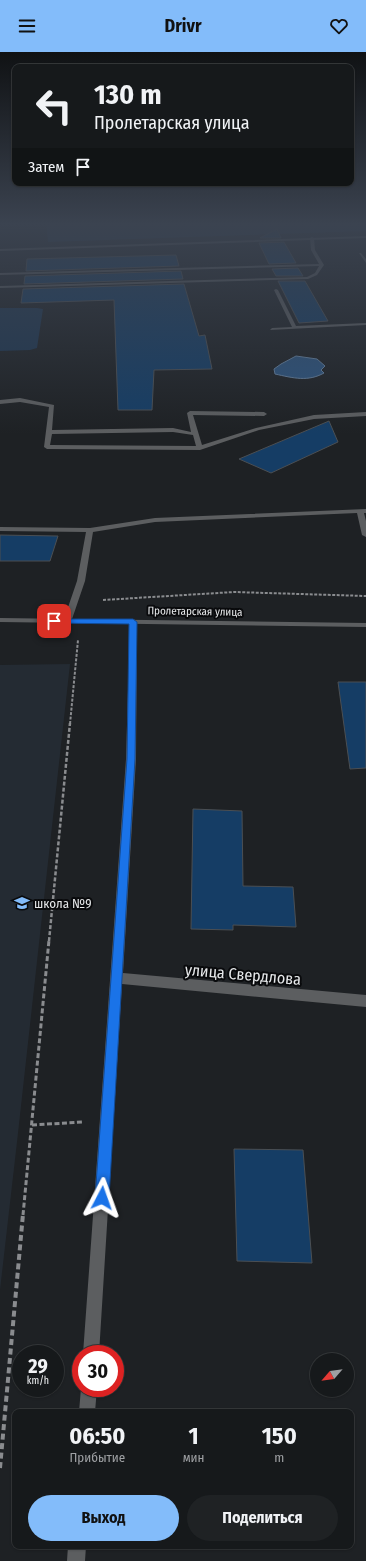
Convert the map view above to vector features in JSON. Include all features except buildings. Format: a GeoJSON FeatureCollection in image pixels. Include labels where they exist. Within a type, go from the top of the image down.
{"type":"FeatureCollection","features":[{"type":"Feature","properties":{"kind":"street"},"geometry":{"type":"LineString","coordinates":[[278,293],[295,328]]}},
{"type":"Feature","properties":{"kind":"street"},"geometry":{"type":"LineString","coordinates":[[272,329],[366,324]]}},
{"type":"Feature","properties":{"kind":"street"},"geometry":{"type":"LineString","coordinates":[[0,402],[20,400],[52,406],[47,447],[200,448],[258,429],[314,417],[366,414]]}},
{"type":"Feature","properties":{"kind":"street"},"geometry":{"type":"LineString","coordinates":[[200,448],[190,413],[264,414]]}},
{"type":"Feature","properties":{"kind":"street"},"geometry":{"type":"LineString","coordinates":[[50,432],[173,430],[195,434]]}},
{"type":"Feature","properties":{"kind":"street"},"geometry":{"type":"LineString","coordinates":[[0,529],[90,530],[155,520],[363,511],[366,535]]}},
{"type":"Feature","properties":{"kind":"street"},"geometry":{"type":"LineString","coordinates":[[67,622],[81,581],[90,530]]}},
{"type":"Feature","properties":{"kind":"street","name":"Пролетарская улица"},"geometry":{"type":"LineString","coordinates":[[0,620],[366,625]]}},
{"type":"Feature","properties":{"kind":"street"},"geometry":{"type":"LineString","coordinates":[[92,1345],[108,1121],[131,759],[133,622]]}},
{"type":"Feature","properties":{"kind":"street","name":"улица Свердлова"},"geometry":{"type":"LineString","coordinates":[[116,978],[366,1001]]}},
{"type":"Feature","properties":{"kind":"street"},"geometry":{"type":"LineString","coordinates":[[87,1409],[88,1397]]}},
{"type":"Feature","properties":{"kind":"street"},"geometry":{"type":"LineString","coordinates":[[76,1561],[78,1549]]}},
{"type":"Feature","properties":{"kind":"path"},"geometry":{"type":"LineString","coordinates":[[74,601],[234,592],[366,596]]}},
{"type":"Feature","properties":{"kind":"path"},"geometry":{"type":"LineString","coordinates":[[0,1468],[54,883],[79,635]]}},
{"type":"Feature","properties":{"kind":"path"},"geometry":{"type":"LineString","coordinates":[[32,1125],[108,1121]]}},
{"type":"Feature","properties":{"kind":"shaded area"},"geometry":{"type":"Polygon","coordinates":[[[0,308],[43,309],[37,348],[30,350],[0,351],[0,308]]]}},
{"type":"Feature","properties":{"kind":"shaded area"},"geometry":{"type":"Polygon","coordinates":[[[296,356],[317,359],[325,366],[321,370],[324,373],[312,378],[294,378],[275,374],[274,369],[296,356]]]}},
{"type":"Feature","properties":{"kind":"shaded area","name":"школа №9"},"geometry":{"type":"Polygon","coordinates":[[[70,664],[17,1142],[0,1290],[0,665],[70,664]]]}},
{"type":"Feature","properties":{"kind":"place","name":"школа №9"},"geometry":{"type":"Point","coordinates":[22,903]}},
{"type":"Feature","properties":{"kind":"route"},"geometry":{"type":"LineString","coordinates":[[54,621],[133,622],[131,759],[102,1198]]}}]}
